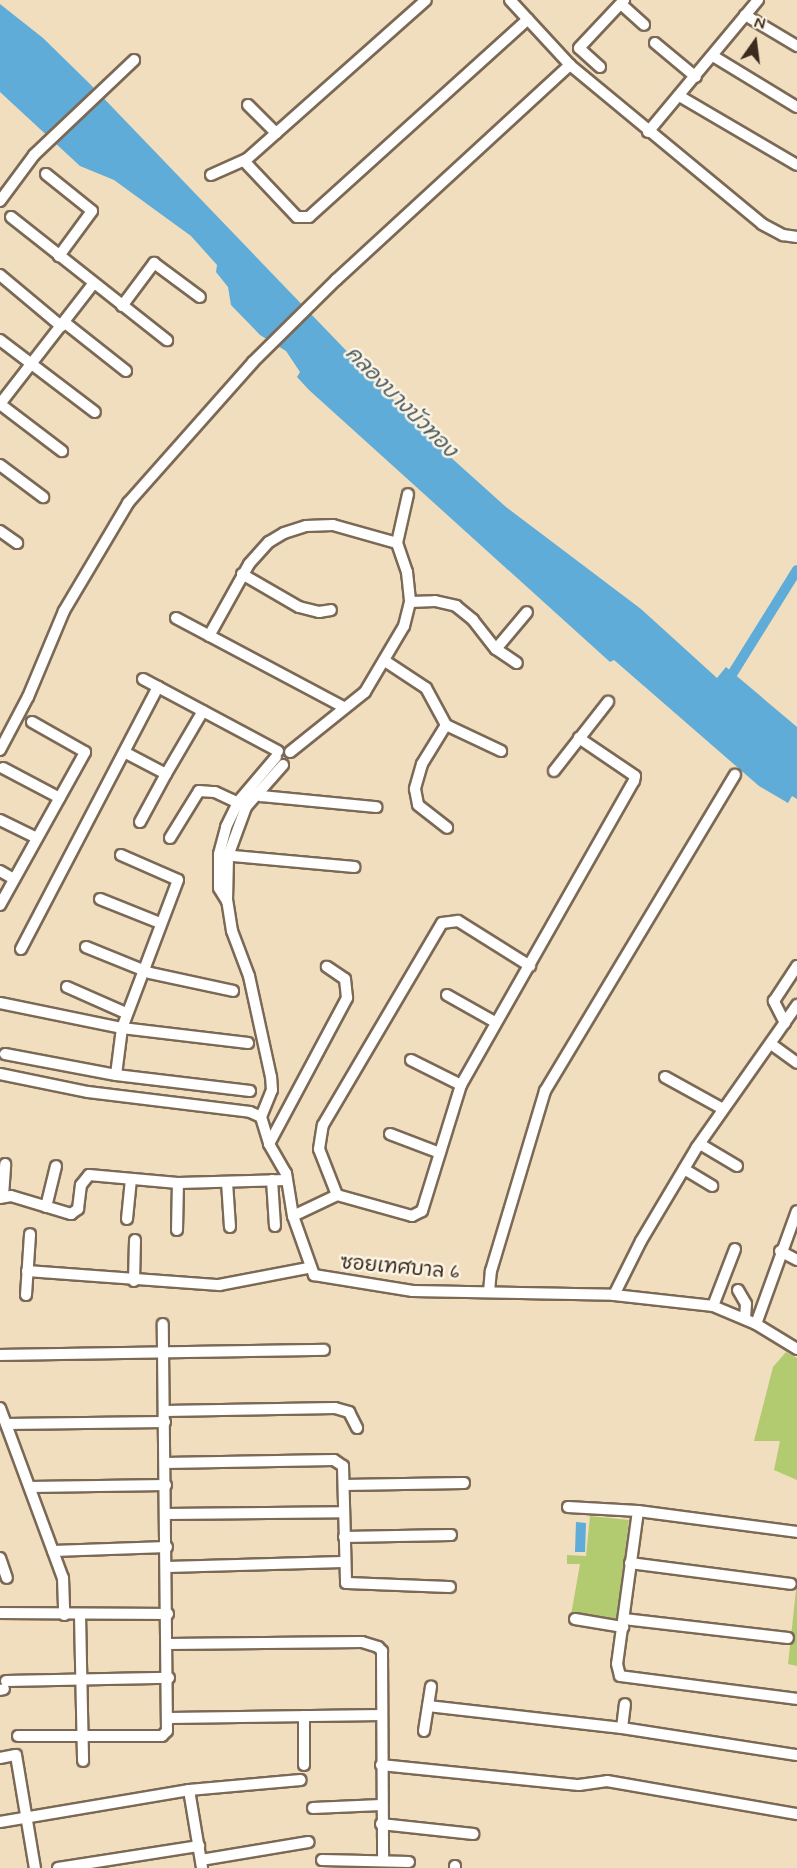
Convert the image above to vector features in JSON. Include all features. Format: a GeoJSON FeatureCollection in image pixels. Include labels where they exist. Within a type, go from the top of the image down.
{"type":"FeatureCollection","features":[{"type":"Feature","properties":{"kind":"street"},"geometry":{"type":"LineString","coordinates":[[211,175],[244,161],[426,0]]}},
{"type":"Feature","properties":{"kind":"street"},"geometry":{"type":"LineString","coordinates":[[510,0],[570,65],[648,132],[762,224],[783,235],[797,237]]}},
{"type":"Feature","properties":{"kind":"street"},"geometry":{"type":"LineString","coordinates":[[648,132],[681,97],[758,0]]}},
{"type":"Feature","properties":{"kind":"street"},"geometry":{"type":"LineString","coordinates":[[600,67],[579,48],[622,2],[644,25]]}},
{"type":"Feature","properties":{"kind":"street"},"geometry":{"type":"LineString","coordinates":[[746,15],[797,46]]}},
{"type":"Feature","properties":{"kind":"street"},"geometry":{"type":"LineString","coordinates":[[244,161],[297,217],[309,217],[528,19]]}},
{"type":"Feature","properties":{"kind":"street"},"geometry":{"type":"LineString","coordinates":[[655,43],[696,77]]}},
{"type":"Feature","properties":{"kind":"street"},"geometry":{"type":"LineString","coordinates":[[713,57],[797,106]]}},
{"type":"Feature","properties":{"kind":"street"},"geometry":{"type":"LineString","coordinates":[[0,201],[34,155],[134,60]]}},
{"type":"Feature","properties":{"kind":"street"},"geometry":{"type":"LineString","coordinates":[[0,750],[28,698],[64,611],[114,523],[253,362],[336,280],[570,65]]}},
{"type":"Feature","properties":{"kind":"street"},"geometry":{"type":"LineString","coordinates":[[681,97],[797,165]]}},
{"type":"Feature","properties":{"kind":"street"},"geometry":{"type":"LineString","coordinates":[[248,105],[276,133]]}},
{"type":"Feature","properties":{"kind":"street"},"geometry":{"type":"LineString","coordinates":[[46,174],[92,211],[59,256]]}},
{"type":"Feature","properties":{"kind":"street"},"geometry":{"type":"LineString","coordinates":[[11,217],[93,284],[167,340]]}},
{"type":"Feature","properties":{"kind":"street"},"geometry":{"type":"LineString","coordinates":[[122,306],[154,263],[200,297]]}},
{"type":"Feature","properties":{"kind":"street"},"geometry":{"type":"LineString","coordinates":[[0,275],[126,371]]}},
{"type":"Feature","properties":{"kind":"street"},"geometry":{"type":"LineString","coordinates":[[62,451],[0,404],[93,284]]}},
{"type":"Feature","properties":{"kind":"street"},"geometry":{"type":"LineString","coordinates":[[0,340],[95,412]]}},
{"type":"Feature","properties":{"kind":"street"},"geometry":{"type":"LineString","coordinates":[[0,465],[43,497]]}},
{"type":"Feature","properties":{"kind":"street"},"geometry":{"type":"LineString","coordinates":[[27,1270],[134,1281],[219,1285],[308,1268],[293,1216],[287,1179],[269,1144],[261,1117],[272,1090],[272,1077],[249,976],[232,931],[227,901],[219,888],[224,855],[242,804],[282,756],[365,692],[404,626],[410,602],[407,572],[397,543],[408,494]]}},
{"type":"Feature","properties":{"kind":"street"},"geometry":{"type":"LineString","coordinates":[[209,636],[242,574],[269,542],[306,526],[356,528],[397,543]]}},
{"type":"Feature","properties":{"kind":"street"},"geometry":{"type":"LineString","coordinates":[[0,531],[16,543]]}},
{"type":"Feature","properties":{"kind":"street"},"geometry":{"type":"LineString","coordinates":[[242,574],[300,608],[319,612],[331,610]]}},
{"type":"Feature","properties":{"kind":"street"},"geometry":{"type":"LineString","coordinates":[[410,602],[435,601],[456,606],[473,620],[496,648],[517,663]]}},
{"type":"Feature","properties":{"kind":"street"},"geometry":{"type":"LineString","coordinates":[[496,648],[527,612]]}},
{"type":"Feature","properties":{"kind":"street"},"geometry":{"type":"LineString","coordinates":[[176,618],[345,708]]}},
{"type":"Feature","properties":{"kind":"street"},"geometry":{"type":"LineString","coordinates":[[385,661],[426,688],[446,725],[501,751]]}},
{"type":"Feature","properties":{"kind":"street"},"geometry":{"type":"LineString","coordinates":[[143,679],[282,756]]}},
{"type":"Feature","properties":{"kind":"street"},"geometry":{"type":"LineString","coordinates":[[21,949],[126,753],[158,687]]}},
{"type":"Feature","properties":{"kind":"street"},"geometry":{"type":"LineString","coordinates":[[554,771],[608,702]]}},
{"type":"Feature","properties":{"kind":"street"},"geometry":{"type":"LineString","coordinates":[[140,822],[203,711]]}},
{"type":"Feature","properties":{"kind":"street"},"geometry":{"type":"LineString","coordinates":[[0,905],[85,753],[32,722]]}},
{"type":"Feature","properties":{"kind":"street"},"geometry":{"type":"LineString","coordinates":[[446,725],[422,764],[415,789],[418,805],[447,828]]}},
{"type":"Feature","properties":{"kind":"street"},"geometry":{"type":"LineString","coordinates":[[293,1216],[337,1195],[417,1215],[440,1153],[461,1085],[495,1022],[531,966],[635,778],[579,738]]}},
{"type":"Feature","properties":{"kind":"street"},"geometry":{"type":"LineString","coordinates":[[126,753],[166,774]]}},
{"type":"Feature","properties":{"kind":"street"},"geometry":{"type":"LineString","coordinates":[[3,768],[60,798]]}},
{"type":"Feature","properties":{"kind":"street"},"geometry":{"type":"LineString","coordinates":[[489,1292],[491,1271],[545,1091],[735,775]]}},
{"type":"Feature","properties":{"kind":"street"},"geometry":{"type":"LineString","coordinates":[[252,790],[376,807]]}},
{"type":"Feature","properties":{"kind":"street"},"geometry":{"type":"LineString","coordinates":[[170,838],[199,791],[215,792],[242,804]]}},
{"type":"Feature","properties":{"kind":"street"},"geometry":{"type":"LineString","coordinates":[[0,820],[37,838]]}},
{"type":"Feature","properties":{"kind":"street"},"geometry":{"type":"LineString","coordinates":[[116,1075],[126,1013],[178,880],[121,855]]}},
{"type":"Feature","properties":{"kind":"street"},"geometry":{"type":"LineString","coordinates":[[224,855],[354,867]]}},
{"type":"Feature","properties":{"kind":"street"},"geometry":{"type":"LineString","coordinates":[[0,871],[14,879]]}},
{"type":"Feature","properties":{"kind":"street"},"geometry":{"type":"LineString","coordinates":[[100,899],[160,923]]}},
{"type":"Feature","properties":{"kind":"street"},"geometry":{"type":"LineString","coordinates":[[337,1195],[319,1149],[323,1125],[442,923],[458,921],[531,966]]}},
{"type":"Feature","properties":{"kind":"street"},"geometry":{"type":"LineString","coordinates":[[86,947],[141,970],[233,991]]}},
{"type":"Feature","properties":{"kind":"street"},"geometry":{"type":"LineString","coordinates":[[785,1023],[774,1001],[797,966]]}},
{"type":"Feature","properties":{"kind":"street"},"geometry":{"type":"LineString","coordinates":[[269,1144],[347,998],[345,979],[327,967]]}},
{"type":"Feature","properties":{"kind":"street"},"geometry":{"type":"LineString","coordinates":[[67,987],[126,1013]]}},
{"type":"Feature","properties":{"kind":"street"},"geometry":{"type":"LineString","coordinates":[[447,995],[495,1022]]}},
{"type":"Feature","properties":{"kind":"street"},"geometry":{"type":"LineString","coordinates":[[0,1004],[122,1028],[248,1043]]}},
{"type":"Feature","properties":{"kind":"street"},"geometry":{"type":"LineString","coordinates":[[614,1295],[699,1144],[797,1005]]}},
{"type":"Feature","properties":{"kind":"street"},"geometry":{"type":"LineString","coordinates":[[771,1044],[797,1063]]}},
{"type":"Feature","properties":{"kind":"street"},"geometry":{"type":"LineString","coordinates":[[5,1054],[116,1075],[250,1091]]}},
{"type":"Feature","properties":{"kind":"street"},"geometry":{"type":"LineString","coordinates":[[411,1060],[461,1085]]}},
{"type":"Feature","properties":{"kind":"street"},"geometry":{"type":"LineString","coordinates":[[0,1074],[88,1092],[250,1112],[261,1117]]}},
{"type":"Feature","properties":{"kind":"street"},"geometry":{"type":"LineString","coordinates":[[665,1077],[723,1109]]}},
{"type":"Feature","properties":{"kind":"street"},"geometry":{"type":"LineString","coordinates":[[266,1106],[282,1117]]}},
{"type":"Feature","properties":{"kind":"street"},"geometry":{"type":"LineString","coordinates":[[390,1134],[440,1153]]}},
{"type":"Feature","properties":{"kind":"street"},"geometry":{"type":"LineString","coordinates":[[699,1144],[737,1166]]}},
{"type":"Feature","properties":{"kind":"street"},"geometry":{"type":"LineString","coordinates":[[5,1164],[2,1197],[75,1213],[81,1185],[89,1175],[178,1183],[287,1179]]}},
{"type":"Feature","properties":{"kind":"street"},"geometry":{"type":"LineString","coordinates":[[46,1207],[56,1166]]}},
{"type":"Feature","properties":{"kind":"street"},"geometry":{"type":"LineString","coordinates":[[684,1169],[712,1186]]}},
{"type":"Feature","properties":{"kind":"street"},"geometry":{"type":"LineString","coordinates":[[127,1219],[131,1179]]}},
{"type":"Feature","properties":{"kind":"street"},"geometry":{"type":"LineString","coordinates":[[272,1180],[275,1226]]}},
{"type":"Feature","properties":{"kind":"street"},"geometry":{"type":"LineString","coordinates":[[226,1182],[230,1227]]}},
{"type":"Feature","properties":{"kind":"street"},"geometry":{"type":"LineString","coordinates":[[177,1230],[178,1183]]}},
{"type":"Feature","properties":{"kind":"street"},"geometry":{"type":"LineString","coordinates":[[756,1324],[780,1251],[797,1211]]}},
{"type":"Feature","properties":{"kind":"street"},"geometry":{"type":"LineString","coordinates":[[26,1295],[30,1234]]}},
{"type":"Feature","properties":{"kind":"street"},"geometry":{"type":"LineString","coordinates":[[134,1281],[135,1240]]}},
{"type":"Feature","properties":{"kind":"street"},"geometry":{"type":"LineString","coordinates":[[713,1306],[735,1249]]}},
{"type":"Feature","properties":{"kind":"street"},"geometry":{"type":"LineString","coordinates":[[780,1251],[797,1260]]}},
{"type":"Feature","properties":{"kind":"street","name":"ซอยเทศบาล 6"},"geometry":{"type":"LineString","coordinates":[[308,1268],[314,1275],[330,1281],[369,1287],[614,1295],[713,1306],[756,1324],[797,1349]]}},
{"type":"Feature","properties":{"kind":"street"},"geometry":{"type":"LineString","coordinates":[[738,1290],[746,1304],[745,1319]]}},
{"type":"Feature","properties":{"kind":"street"},"geometry":{"type":"LineString","coordinates":[[18,1736],[162,1736],[169,1718],[163,1324]]}},
{"type":"Feature","properties":{"kind":"street"},"geometry":{"type":"LineString","coordinates":[[0,1355],[324,1350]]}},
{"type":"Feature","properties":{"kind":"street"},"geometry":{"type":"LineString","coordinates":[[0,1408],[63,1578],[64,1616]]}},
{"type":"Feature","properties":{"kind":"street"},"geometry":{"type":"LineString","coordinates":[[6,1424],[335,1408],[349,1412],[357,1428]]}},
{"type":"Feature","properties":{"kind":"street"},"geometry":{"type":"LineString","coordinates":[[165,1463],[333,1460],[343,1466],[343,1579],[350,1584],[450,1587]]}},
{"type":"Feature","properties":{"kind":"street"},"geometry":{"type":"LineString","coordinates":[[344,1485],[464,1483]]}},
{"type":"Feature","properties":{"kind":"street"},"geometry":{"type":"LineString","coordinates":[[30,1487],[166,1485]]}},
{"type":"Feature","properties":{"kind":"street"},"geometry":{"type":"LineString","coordinates":[[568,1507],[638,1511],[797,1532]]}},
{"type":"Feature","properties":{"kind":"street"},"geometry":{"type":"LineString","coordinates":[[638,1511],[617,1664],[620,1676],[797,1699]]}},
{"type":"Feature","properties":{"kind":"street"},"geometry":{"type":"LineString","coordinates":[[166,1514],[344,1512]]}},
{"type":"Feature","properties":{"kind":"street"},"geometry":{"type":"LineString","coordinates":[[344,1537],[451,1535]]}},
{"type":"Feature","properties":{"kind":"street"},"geometry":{"type":"LineString","coordinates":[[53,1551],[167,1547]]}},
{"type":"Feature","properties":{"kind":"street"},"geometry":{"type":"LineString","coordinates":[[0,1558],[7,1578]]}},
{"type":"Feature","properties":{"kind":"street"},"geometry":{"type":"LineString","coordinates":[[167,1567],[343,1562]]}},
{"type":"Feature","properties":{"kind":"street"},"geometry":{"type":"LineString","coordinates":[[630,1563],[790,1584]]}},
{"type":"Feature","properties":{"kind":"street"},"geometry":{"type":"LineString","coordinates":[[0,1613],[64,1616],[168,1614]]}},
{"type":"Feature","properties":{"kind":"street"},"geometry":{"type":"LineString","coordinates":[[80,1615],[83,1761]]}},
{"type":"Feature","properties":{"kind":"street"},"geometry":{"type":"LineString","coordinates":[[576,1619],[788,1638]]}},
{"type":"Feature","properties":{"kind":"street"},"geometry":{"type":"LineString","coordinates":[[168,1644],[372,1643],[382,1651],[381,1824],[383,1861]]}},
{"type":"Feature","properties":{"kind":"street"},"geometry":{"type":"LineString","coordinates":[[3,1686],[82,1680],[169,1678]]}},
{"type":"Feature","properties":{"kind":"street"},"geometry":{"type":"LineString","coordinates":[[424,1731],[431,1687]]}},
{"type":"Feature","properties":{"kind":"street"},"geometry":{"type":"LineString","coordinates":[[622,1728],[625,1704]]}},
{"type":"Feature","properties":{"kind":"street"},"geometry":{"type":"LineString","coordinates":[[428,1706],[622,1728],[797,1755]]}},
{"type":"Feature","properties":{"kind":"street"},"geometry":{"type":"LineString","coordinates":[[169,1718],[382,1715]]}},
{"type":"Feature","properties":{"kind":"street"},"geometry":{"type":"LineString","coordinates":[[304,1716],[304,1765]]}},
{"type":"Feature","properties":{"kind":"street"},"geometry":{"type":"LineString","coordinates":[[0,1758],[16,1755],[35,1868]]}},
{"type":"Feature","properties":{"kind":"street"},"geometry":{"type":"LineString","coordinates":[[381,1765],[579,1785],[608,1781],[797,1814]]}},
{"type":"Feature","properties":{"kind":"street"},"geometry":{"type":"LineString","coordinates":[[0,1822],[189,1790],[301,1780]]}},
{"type":"Feature","properties":{"kind":"street"},"geometry":{"type":"LineString","coordinates":[[189,1790],[201,1864],[309,1842]]}},
{"type":"Feature","properties":{"kind":"street"},"geometry":{"type":"LineString","coordinates":[[313,1808],[381,1805]]}},
{"type":"Feature","properties":{"kind":"street"},"geometry":{"type":"LineString","coordinates":[[381,1824],[473,1834]]}},
{"type":"Feature","properties":{"kind":"street"},"geometry":{"type":"LineString","coordinates":[[58,1868],[198,1846]]}},
{"type":"Feature","properties":{"kind":"street"},"geometry":{"type":"LineString","coordinates":[[322,1860],[410,1862]]}},
{"type":"Feature","properties":{"kind":"green space"},"geometry":{"type":"Polygon","coordinates":[[[786,1352],[797,1358],[797,1480],[774,1470],[780,1441],[754,1441],[773,1367],[786,1352]]]}},
{"type":"Feature","properties":{"kind":"green space"},"geometry":{"type":"Polygon","coordinates":[[[590,1516],[629,1520],[617,1619],[571,1615],[580,1564],[567,1564],[567,1555],[586,1556],[590,1516]]]}},
{"type":"Feature","properties":{"kind":"green space"},"geometry":{"type":"Polygon","coordinates":[[[797,1581],[797,1666],[788,1664],[797,1581]]]}},
{"type":"Feature","properties":{"kind":"water"},"geometry":{"type":"Polygon","coordinates":[[[0,4],[43,38],[89,83],[437,445],[506,507],[641,609],[717,678],[726,667],[797,727],[797,799],[792,796],[788,803],[759,786],[614,660],[610,662],[309,390],[297,377],[300,372],[286,351],[260,335],[231,305],[228,287],[216,272],[217,265],[191,236],[114,180],[80,166],[0,92],[0,4]]]}},
{"type":"Feature","properties":{"kind":"water"},"geometry":{"type":"Polygon","coordinates":[[[576,1522],[586,1523],[585,1552],[575,1552],[576,1522]]]}},
{"type":"Feature","properties":{"kind":"waterway"},"geometry":{"type":"LineString","coordinates":[[726,684],[797,570]]}},
{"type":"Feature","properties":{"kind":"water label","name":"คลองบางบัวทอง"},"geometry":{"type":"Point","coordinates":[401,402]}}]}
